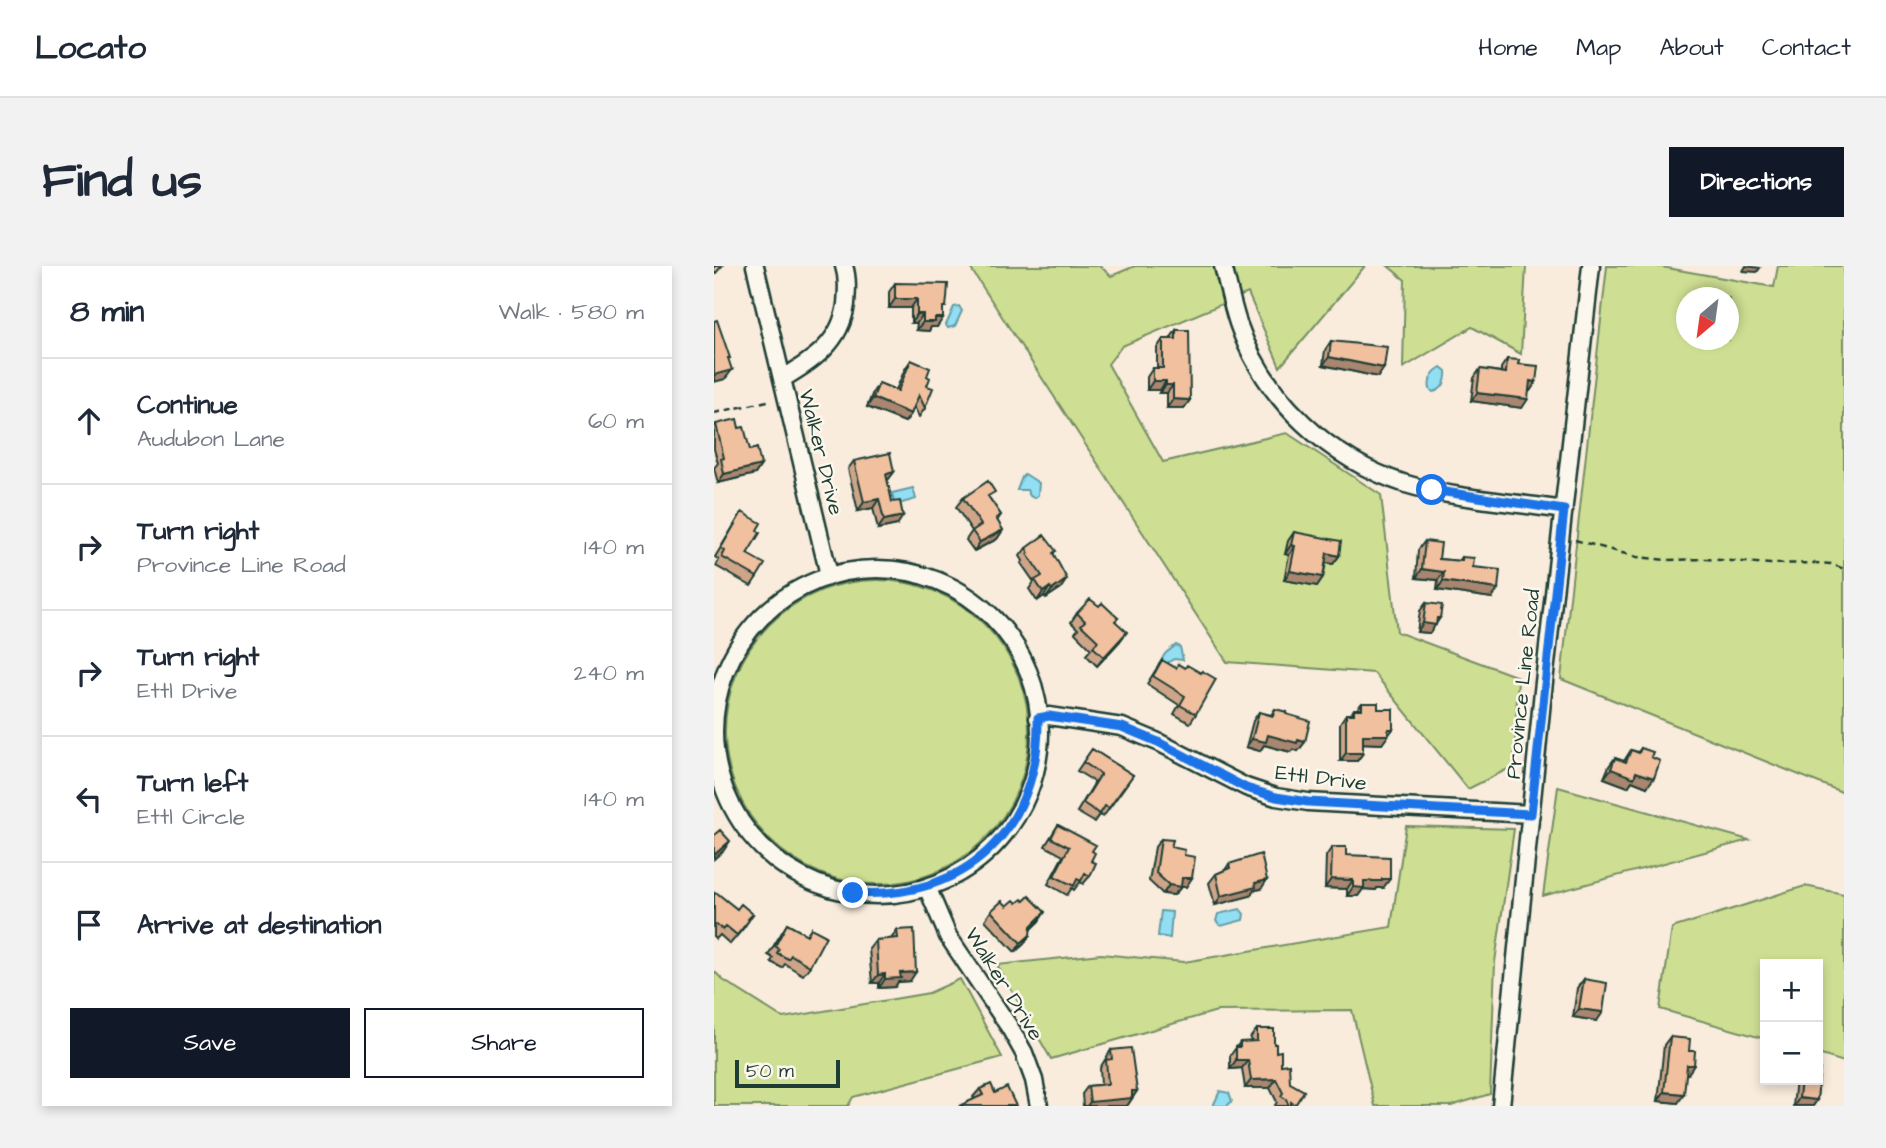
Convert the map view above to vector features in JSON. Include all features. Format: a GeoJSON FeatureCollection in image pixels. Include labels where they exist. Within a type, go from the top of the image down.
{"type":"FeatureCollection","features":[{"type":"Feature","properties":{"kind":"street","name":"Walker Drive"},"geometry":{"type":"LineString","coordinates":[[755,266],[829,575]]}},
{"type":"Feature","properties":{"kind":"street","name":"Walker Drive"},"geometry":{"type":"LineString","coordinates":[[782,379],[816,358],[829,346],[838,331],[844,315],[847,292],[844,266]]}},
{"type":"Feature","properties":{"kind":"street"},"geometry":{"type":"LineString","coordinates":[[1223,266],[1238,323],[1266,380],[1301,422],[1329,445],[1376,472],[1405,484],[1564,510]]}},
{"type":"Feature","properties":{"kind":"street","name":"Province Line Road"},"geometry":{"type":"LineString","coordinates":[[1501,1106],[1591,266]]}},
{"type":"Feature","properties":{"kind":"street"},"geometry":{"type":"LineString","coordinates":[[854,570],[899,570],[933,579],[965,595],[997,623],[1013,643],[1033,687],[1038,718],[1036,764],[1029,788],[1007,829],[976,861],[957,874],[927,887],[904,893],[866,894],[828,887],[807,879],[769,854],[753,837],[738,817],[719,772],[714,724],[725,674],[750,630],[785,597],[829,575],[854,570]]}},
{"type":"Feature","properties":{"kind":"street","name":"Ettl Drive"},"geometry":{"type":"LineString","coordinates":[[1038,718],[1049,716],[1122,727],[1158,742],[1246,788],[1276,797],[1308,802],[1531,814]]}},
{"type":"Feature","properties":{"kind":"street","name":"Walker Drive"},"geometry":{"type":"LineString","coordinates":[[927,887],[948,936],[1024,1053],[1039,1106]]}},
{"type":"Feature","properties":{"kind":"path"},"geometry":{"type":"LineString","coordinates":[[714,413],[786,397]]}},
{"type":"Feature","properties":{"kind":"path"},"geometry":{"type":"LineString","coordinates":[[1561,536],[1637,557],[1770,564],[1815,563],[1831,564],[1844,569]]}},
{"type":"Feature","properties":{"kind":"green space"},"geometry":{"type":"Polygon","coordinates":[[[969,266],[1100,266],[1111,276],[1135,266],[1365,266],[1280,367],[1248,293],[1122,346],[1108,364],[1163,462],[1287,433],[1381,495],[1397,632],[1518,677],[1514,766],[1468,789],[1374,673],[1227,662],[969,266]]]}},
{"type":"Feature","properties":{"kind":"green space"},"geometry":{"type":"Polygon","coordinates":[[[1388,266],[1526,266],[1521,354],[1472,327],[1403,368],[1405,280],[1388,266]]]}},
{"type":"Feature","properties":{"kind":"green space"},"geometry":{"type":"Polygon","coordinates":[[[1607,266],[1656,266],[1774,287],[1778,266],[1844,266],[1844,793],[1561,679],[1607,266]]]}},
{"type":"Feature","properties":{"kind":"green space"},"geometry":{"type":"Polygon","coordinates":[[[877,580],[921,586],[949,598],[985,624],[1011,660],[1023,688],[1029,732],[1023,776],[1011,804],[985,840],[949,866],[921,878],[877,884],[833,878],[805,866],[769,840],[743,804],[731,776],[725,732],[731,688],[743,660],[769,624],[805,598],[833,586],[877,580]]]}},
{"type":"Feature","properties":{"kind":"green space"},"geometry":{"type":"Polygon","coordinates":[[[1558,787],[1749,840],[1543,896],[1558,787]]]}},
{"type":"Feature","properties":{"kind":"green space"},"geometry":{"type":"Polygon","coordinates":[[[1406,826],[1514,829],[1495,962],[1490,1094],[1451,1106],[1375,1106],[1352,1010],[1217,1011],[1051,1059],[997,965],[1101,954],[1184,962],[1391,927],[1406,826]]]}},
{"type":"Feature","properties":{"kind":"green space"},"geometry":{"type":"Polygon","coordinates":[[[1805,886],[1844,894],[1844,1062],[1823,1056],[1823,959],[1760,959],[1760,1038],[1660,1009],[1672,928],[1805,886]]]}},
{"type":"Feature","properties":{"kind":"green space"},"geometry":{"type":"Polygon","coordinates":[[[714,971],[723,980],[783,1018],[929,993],[960,979],[1002,1057],[853,1097],[848,1106],[714,1106],[714,971]]]}},
{"type":"Feature","properties":{"kind":"water"},"geometry":{"type":"Polygon","coordinates":[[[959,306],[962,311],[955,326],[948,328],[946,325],[954,307],[959,306]]]}},
{"type":"Feature","properties":{"kind":"water"},"geometry":{"type":"Polygon","coordinates":[[[1441,367],[1446,371],[1445,382],[1433,392],[1430,389],[1430,379],[1441,367]]]}},
{"type":"Feature","properties":{"kind":"water"},"geometry":{"type":"Polygon","coordinates":[[[1025,474],[1039,483],[1038,495],[1034,498],[1027,490],[1017,490],[1025,474]]]}},
{"type":"Feature","properties":{"kind":"water"},"geometry":{"type":"Polygon","coordinates":[[[913,488],[916,499],[895,505],[892,493],[913,488]]]}},
{"type":"Feature","properties":{"kind":"water"},"geometry":{"type":"Polygon","coordinates":[[[1176,645],[1180,647],[1183,660],[1174,659],[1165,664],[1162,661],[1164,656],[1176,645]]]}},
{"type":"Feature","properties":{"kind":"water"},"geometry":{"type":"Polygon","coordinates":[[[1240,909],[1244,914],[1243,920],[1221,926],[1216,921],[1218,914],[1240,909]]]}},
{"type":"Feature","properties":{"kind":"water"},"geometry":{"type":"Polygon","coordinates":[[[1161,911],[1172,912],[1170,938],[1158,936],[1161,911]]]}},
{"type":"Feature","properties":{"kind":"water"},"geometry":{"type":"Polygon","coordinates":[[[1220,1091],[1229,1093],[1232,1101],[1227,1106],[1213,1106],[1220,1091]]]}},
{"type":"Feature","properties":{"kind":"building"},"geometry":{"type":"Polygon","coordinates":[[[714,266],[722,266],[714,275],[714,266]]]}},
{"type":"Feature","properties":{"kind":"building"},"geometry":{"type":"Polygon","coordinates":[[[895,283],[948,284],[943,318],[935,318],[935,322],[923,322],[923,314],[917,314],[917,299],[895,299],[895,283]]]}},
{"type":"Feature","properties":{"kind":"building"},"geometry":{"type":"Polygon","coordinates":[[[717,320],[732,370],[714,375],[714,321],[717,320]]]}},
{"type":"Feature","properties":{"kind":"building"},"geometry":{"type":"Polygon","coordinates":[[[1176,330],[1189,330],[1190,400],[1173,399],[1173,385],[1166,385],[1166,381],[1153,381],[1153,368],[1163,368],[1163,339],[1176,339],[1176,330]]]}},
{"type":"Feature","properties":{"kind":"building"},"geometry":{"type":"Polygon","coordinates":[[[1331,341],[1387,347],[1384,368],[1329,357],[1331,341]]]}},
{"type":"Feature","properties":{"kind":"building"},"geometry":{"type":"Polygon","coordinates":[[[1507,359],[1519,360],[1518,364],[1538,366],[1536,382],[1530,381],[1528,399],[1477,393],[1480,369],[1506,373],[1507,359]]]}},
{"type":"Feature","properties":{"kind":"building"},"geometry":{"type":"Polygon","coordinates":[[[911,360],[930,368],[927,386],[933,388],[925,408],[919,395],[911,414],[873,398],[879,383],[898,391],[911,360]]]}},
{"type":"Feature","properties":{"kind":"building"},"geometry":{"type":"Polygon","coordinates":[[[737,419],[739,428],[744,427],[750,450],[757,448],[761,465],[724,474],[721,459],[724,458],[716,424],[737,419]]]}},
{"type":"Feature","properties":{"kind":"building"},"geometry":{"type":"Polygon","coordinates":[[[890,453],[894,472],[886,474],[892,502],[900,501],[903,516],[884,520],[879,499],[864,502],[854,461],[890,453]]]}},
{"type":"Feature","properties":{"kind":"building"},"geometry":{"type":"Polygon","coordinates":[[[988,481],[995,492],[988,496],[1001,515],[996,518],[1003,530],[980,542],[972,531],[981,525],[963,498],[988,481]]]}},
{"type":"Feature","properties":{"kind":"building"},"geometry":{"type":"Polygon","coordinates":[[[742,512],[761,523],[757,530],[760,533],[747,554],[765,564],[757,577],[722,557],[725,551],[721,548],[742,512]]]}},
{"type":"Feature","properties":{"kind":"building"},"geometry":{"type":"Polygon","coordinates":[[[1294,532],[1341,541],[1339,556],[1327,553],[1323,577],[1290,571],[1295,546],[1291,545],[1294,532]]]}},
{"type":"Feature","properties":{"kind":"building"},"geometry":{"type":"Polygon","coordinates":[[[1044,535],[1056,551],[1053,553],[1067,579],[1052,590],[1050,587],[1043,592],[1035,580],[1042,576],[1027,554],[1029,553],[1026,548],[1044,535]]]}},
{"type":"Feature","properties":{"kind":"building"},"geometry":{"type":"Polygon","coordinates":[[[1425,541],[1441,543],[1439,559],[1462,561],[1462,557],[1474,558],[1473,567],[1500,570],[1498,589],[1443,581],[1444,572],[1422,569],[1425,541]]]}},
{"type":"Feature","properties":{"kind":"building"},"geometry":{"type":"Polygon","coordinates":[[[1090,599],[1099,606],[1102,603],[1118,618],[1115,621],[1127,632],[1104,657],[1093,647],[1098,641],[1081,625],[1085,621],[1077,613],[1090,599]]]}},
{"type":"Feature","properties":{"kind":"building"},"geometry":{"type":"Polygon","coordinates":[[[1426,603],[1442,605],[1436,625],[1423,623],[1426,603]]]}},
{"type":"Feature","properties":{"kind":"building"},"geometry":{"type":"Polygon","coordinates":[[[1162,660],[1176,668],[1178,664],[1185,668],[1187,665],[1216,679],[1196,714],[1180,705],[1185,696],[1153,676],[1162,660]]]}},
{"type":"Feature","properties":{"kind":"building"},"geometry":{"type":"Polygon","coordinates":[[[1362,703],[1378,703],[1378,709],[1393,709],[1393,729],[1388,729],[1388,735],[1363,735],[1363,753],[1346,753],[1346,714],[1354,714],[1354,709],[1362,709],[1362,703]]]}},
{"type":"Feature","properties":{"kind":"building"},"geometry":{"type":"Polygon","coordinates":[[[1275,709],[1310,721],[1305,742],[1298,740],[1297,743],[1268,735],[1266,742],[1252,739],[1259,712],[1273,716],[1275,709]]]}},
{"type":"Feature","properties":{"kind":"building"},"geometry":{"type":"Polygon","coordinates":[[[1641,748],[1653,752],[1651,757],[1660,761],[1654,778],[1636,772],[1634,778],[1611,769],[1615,758],[1626,762],[1631,750],[1639,753],[1641,748]]]}},
{"type":"Feature","properties":{"kind":"building"},"geometry":{"type":"Polygon","coordinates":[[[1092,749],[1133,775],[1109,808],[1105,806],[1100,814],[1083,803],[1101,774],[1083,762],[1092,749]]]}},
{"type":"Feature","properties":{"kind":"building"},"geometry":{"type":"Polygon","coordinates":[[[1058,825],[1096,845],[1091,861],[1096,863],[1090,876],[1085,873],[1081,881],[1077,879],[1074,886],[1054,876],[1069,847],[1051,838],[1058,825]]]}},
{"type":"Feature","properties":{"kind":"building"},"geometry":{"type":"Polygon","coordinates":[[[720,830],[730,841],[714,855],[714,835],[720,830]]]}},
{"type":"Feature","properties":{"kind":"building"},"geometry":{"type":"Polygon","coordinates":[[[1161,839],[1173,840],[1171,847],[1185,850],[1184,855],[1195,857],[1192,878],[1182,878],[1181,887],[1169,885],[1156,873],[1161,839]]]}},
{"type":"Feature","properties":{"kind":"building"},"geometry":{"type":"Polygon","coordinates":[[[1332,847],[1346,847],[1346,855],[1390,857],[1390,879],[1364,881],[1364,888],[1353,887],[1353,880],[1331,879],[1332,847]]]}},
{"type":"Feature","properties":{"kind":"building"},"geometry":{"type":"Polygon","coordinates":[[[1261,854],[1267,880],[1255,883],[1256,887],[1221,896],[1216,874],[1230,868],[1229,864],[1261,854]]]}},
{"type":"Feature","properties":{"kind":"building"},"geometry":{"type":"Polygon","coordinates":[[[714,893],[737,909],[741,904],[753,914],[737,935],[726,926],[723,930],[714,923],[714,893]]]}},
{"type":"Feature","properties":{"kind":"building"},"geometry":{"type":"Polygon","coordinates":[[[1029,896],[1045,912],[1031,926],[1030,935],[1021,943],[991,911],[1002,901],[1007,906],[1014,900],[1017,903],[1029,896]]]}},
{"type":"Feature","properties":{"kind":"building"},"geometry":{"type":"Polygon","coordinates":[[[787,924],[807,935],[811,928],[826,936],[810,966],[791,955],[788,959],[777,953],[779,949],[775,946],[787,924]]]}},
{"type":"Feature","properties":{"kind":"building"},"geometry":{"type":"Polygon","coordinates":[[[914,929],[916,972],[900,973],[901,978],[885,979],[885,974],[878,975],[876,940],[898,938],[897,930],[914,929]]]}},
{"type":"Feature","properties":{"kind":"building"},"geometry":{"type":"Polygon","coordinates":[[[1584,979],[1607,983],[1603,1012],[1579,1009],[1584,979]]]}},
{"type":"Feature","properties":{"kind":"building"},"geometry":{"type":"Polygon","coordinates":[[[1257,1029],[1274,1029],[1274,1044],[1276,1052],[1281,1051],[1281,1065],[1289,1064],[1290,1083],[1304,1091],[1295,1105],[1291,1102],[1289,1106],[1281,1096],[1283,1093],[1276,1079],[1251,1080],[1248,1060],[1236,1060],[1236,1047],[1240,1047],[1240,1042],[1257,1041],[1257,1029]]]}},
{"type":"Feature","properties":{"kind":"building"},"geometry":{"type":"Polygon","coordinates":[[[1670,1037],[1690,1039],[1689,1051],[1695,1051],[1694,1065],[1687,1065],[1684,1094],[1664,1092],[1670,1037]]]}},
{"type":"Feature","properties":{"kind":"building"},"geometry":{"type":"Polygon","coordinates":[[[1131,1048],[1137,1091],[1132,1091],[1132,1098],[1090,1102],[1088,1086],[1108,1084],[1106,1060],[1112,1059],[1111,1050],[1131,1048]]]}},
{"type":"Feature","properties":{"kind":"building"},"geometry":{"type":"Polygon","coordinates":[[[991,1084],[995,1093],[1007,1087],[1016,1106],[959,1106],[983,1095],[980,1089],[991,1084]]]}},
{"type":"Feature","properties":{"kind":"building"},"geometry":{"type":"Polygon","coordinates":[[[1800,1085],[1818,1085],[1817,1100],[1799,1098],[1800,1085]]]}},
{"type":"Feature","properties":{"kind":"route"},"geometry":{"type":"LineString","coordinates":[[853,893],[904,893],[936,884],[957,874],[993,846],[1020,809],[1036,764],[1038,718],[1049,716],[1122,727],[1158,742],[1246,788],[1276,797],[1308,802],[1531,814],[1564,510],[1432,490]]}}]}
